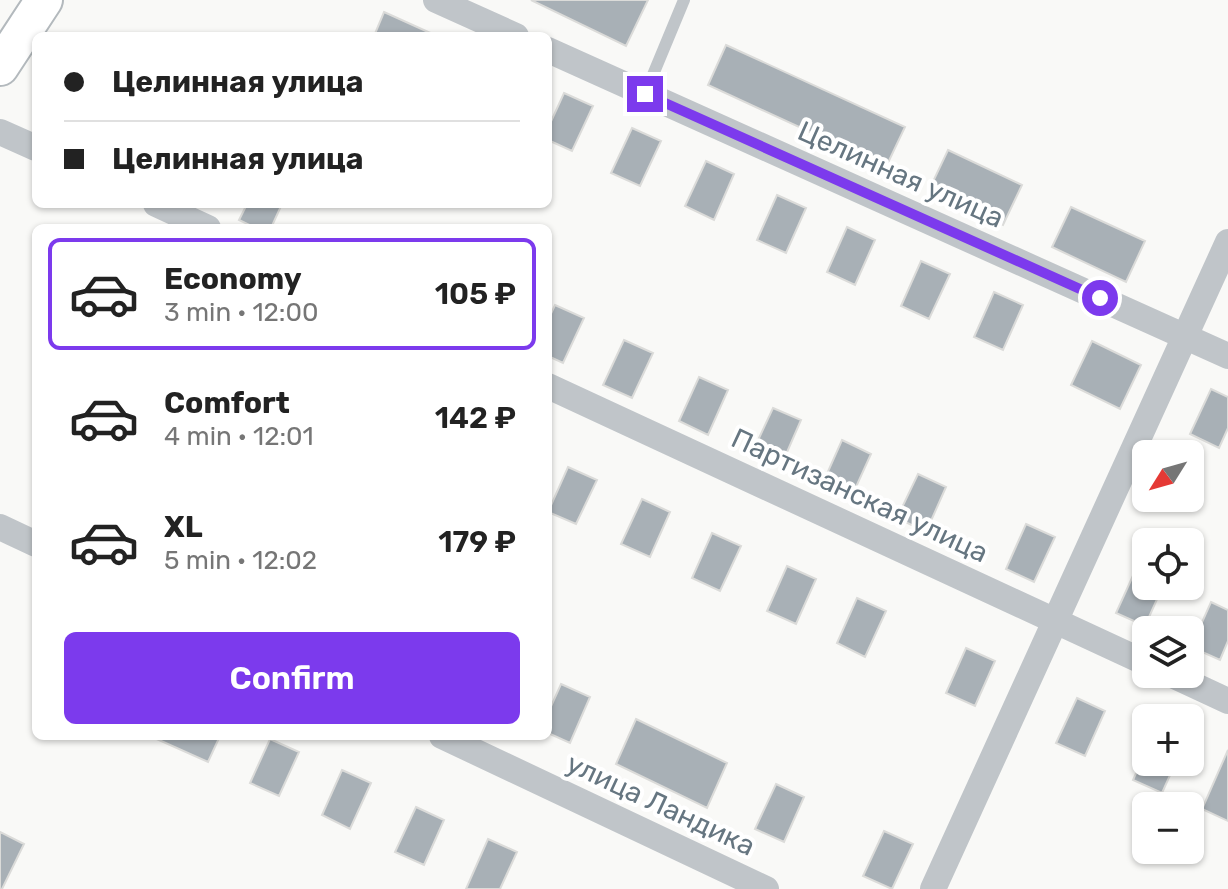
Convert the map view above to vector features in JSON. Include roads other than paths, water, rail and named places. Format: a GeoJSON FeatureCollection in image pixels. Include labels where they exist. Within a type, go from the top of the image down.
{"type":"FeatureCollection","features":[{"type":"Feature","properties":{"kind":"street"},"geometry":{"type":"LineString","coordinates":[[0,67],[44,0]]}},
{"type":"Feature","properties":{"kind":"street"},"geometry":{"type":"LineString","coordinates":[[436,0],[507,32]]}},
{"type":"Feature","properties":{"kind":"street","name":"Целинная улица"},"geometry":{"type":"LineString","coordinates":[[552,52],[1228,356]]}},
{"type":"Feature","properties":{"kind":"street"},"geometry":{"type":"LineString","coordinates":[[0,132],[32,146]]}},
{"type":"Feature","properties":{"kind":"street"},"geometry":{"type":"LineString","coordinates":[[165,208],[199,224]]}},
{"type":"Feature","properties":{"kind":"street"},"geometry":{"type":"LineString","coordinates":[[933,889],[1228,242]]}},
{"type":"Feature","properties":{"kind":"street","name":"Партизанская улица"},"geometry":{"type":"LineString","coordinates":[[552,388],[1132,657]]}},
{"type":"Feature","properties":{"kind":"street"},"geometry":{"type":"LineString","coordinates":[[0,527],[32,542]]}},
{"type":"Feature","properties":{"kind":"street"},"geometry":{"type":"LineString","coordinates":[[1200,688],[1228,701]]}},
{"type":"Feature","properties":{"kind":"street","name":"улица Ландика"},"geometry":{"type":"LineString","coordinates":[[450,740],[766,889]]}},
{"type":"Feature","properties":{"kind":"lane"},"geometry":{"type":"LineString","coordinates":[[645,94],[684,0]]}}]}
